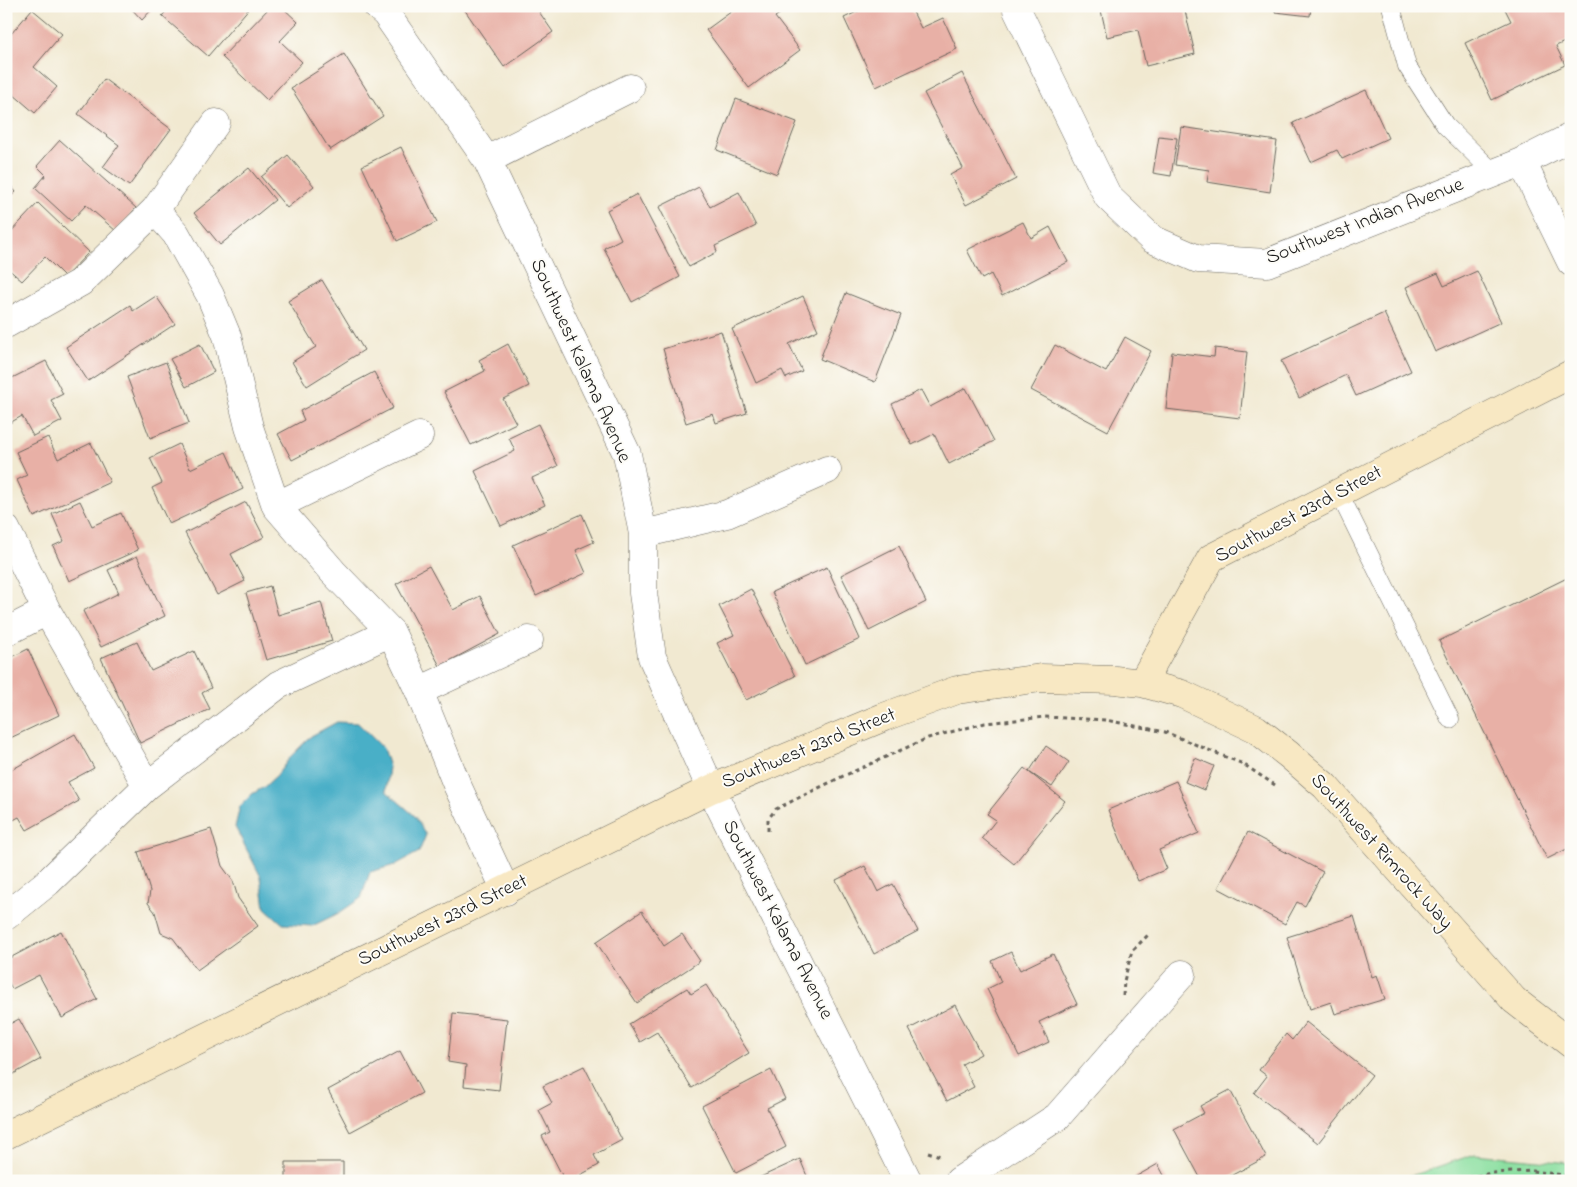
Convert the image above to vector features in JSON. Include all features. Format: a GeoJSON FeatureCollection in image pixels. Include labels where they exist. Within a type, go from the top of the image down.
{"type":"FeatureCollection","features":[{"type":"Feature","properties":{"kind":"street","name":"Southwest Kalama Avenue"},"geometry":{"type":"LineString","coordinates":[[377,6],[386,14],[487,160],[627,454],[643,534],[643,593],[652,657],[711,789],[908,1181]]}},
{"type":"Feature","properties":{"kind":"street","name":"Southwest Indian Avenue"},"geometry":{"type":"LineString","coordinates":[[1016,6],[1108,197],[1152,239],[1198,259],[1267,263],[1522,162],[1571,137]]}},
{"type":"Feature","properties":{"kind":"street"},"geometry":{"type":"LineString","coordinates":[[487,160],[630,88]]}},
{"type":"Feature","properties":{"kind":"street"},"geometry":{"type":"LineString","coordinates":[[6,324],[81,282],[155,210],[216,123]]}},
{"type":"Feature","properties":{"kind":"street"},"geometry":{"type":"LineString","coordinates":[[1522,162],[1571,262]]}},
{"type":"Feature","properties":{"kind":"street"},"geometry":{"type":"LineString","coordinates":[[155,210],[176,234],[210,295],[227,336],[249,427],[276,506],[334,572],[391,632],[419,691],[457,785],[506,891]]}},
{"type":"Feature","properties":{"kind":"street","name":"Southwest 23rd Street"},"geometry":{"type":"LineString","coordinates":[[6,1135],[711,789],[884,717],[957,690],[1041,678],[1115,680],[1142,683],[1211,558],[1571,374]]}},
{"type":"Feature","properties":{"kind":"street"},"geometry":{"type":"LineString","coordinates":[[276,506],[419,436]]}},
{"type":"Feature","properties":{"kind":"street"},"geometry":{"type":"LineString","coordinates":[[643,534],[728,514],[827,470]]}},
{"type":"Feature","properties":{"kind":"street"},"geometry":{"type":"LineString","coordinates":[[6,529],[48,611],[147,786]]}},
{"type":"Feature","properties":{"kind":"street"},"geometry":{"type":"LineString","coordinates":[[6,632],[48,611]]}},
{"type":"Feature","properties":{"kind":"street"},"geometry":{"type":"LineString","coordinates":[[6,916],[48,882],[147,786],[278,685],[391,632]]}},
{"type":"Feature","properties":{"kind":"street"},"geometry":{"type":"LineString","coordinates":[[419,691],[529,640]]}},
{"type":"Feature","properties":{"kind":"street","name":"Southwest Rimrock Way"},"geometry":{"type":"LineString","coordinates":[[1142,683],[1182,694],[1256,729],[1289,755],[1325,786],[1514,1000],[1571,1044]]}},
{"type":"Feature","properties":{"kind":"street"},"geometry":{"type":"LineString","coordinates":[[959,1181],[1057,1117],[1182,974]]}},
{"type":"Feature","properties":{"kind":"lane"},"geometry":{"type":"LineString","coordinates":[[1391,6],[1407,66],[1445,126],[1494,173]]}},
{"type":"Feature","properties":{"kind":"lane"},"geometry":{"type":"LineString","coordinates":[[1339,493],[1450,719]]}},
{"type":"Feature","properties":{"kind":"path"},"geometry":{"type":"LineString","coordinates":[[771,839],[768,831],[768,819],[776,809],[928,738],[985,722],[1045,717],[1106,720],[1165,732],[1243,764],[1280,789]]}},
{"type":"Feature","properties":{"kind":"path"},"geometry":{"type":"LineString","coordinates":[[1123,998],[1124,981],[1132,951],[1148,935]]}},
{"type":"Feature","properties":{"kind":"path"},"geometry":{"type":"LineString","coordinates":[[924,1144],[928,1153],[943,1157]]}},
{"type":"Feature","properties":{"kind":"path"},"geometry":{"type":"LineString","coordinates":[[1453,1181],[1492,1172],[1532,1171],[1571,1176]]}},
{"type":"Feature","properties":{"kind":"green space"},"geometry":{"type":"Polygon","coordinates":[[[1475,1154],[1571,1163],[1571,1181],[1396,1181],[1475,1154]]]}},
{"type":"Feature","properties":{"kind":"water"},"geometry":{"type":"Polygon","coordinates":[[[337,722],[358,723],[383,748],[389,767],[386,791],[415,816],[426,835],[419,852],[395,865],[370,872],[361,898],[339,913],[312,926],[283,924],[265,908],[261,877],[235,827],[240,806],[277,775],[291,756],[311,736],[337,722]]]}},
{"type":"Feature","properties":{"kind":"building"},"geometry":{"type":"Polygon","coordinates":[[[129,6],[155,6],[142,20],[129,6]]]}},
{"type":"Feature","properties":{"kind":"building"},"geometry":{"type":"Polygon","coordinates":[[[171,6],[251,6],[208,56],[162,16],[171,6]]]}},
{"type":"Feature","properties":{"kind":"building"},"geometry":{"type":"Polygon","coordinates":[[[271,6],[281,6],[298,22],[280,41],[302,62],[267,100],[222,57],[271,6]]]}},
{"type":"Feature","properties":{"kind":"building"},"geometry":{"type":"Polygon","coordinates":[[[462,6],[535,6],[553,32],[504,67],[462,6]]]}},
{"type":"Feature","properties":{"kind":"building"},"geometry":{"type":"Polygon","coordinates":[[[672,6],[682,6],[677,11],[672,6]]]}},
{"type":"Feature","properties":{"kind":"building"},"geometry":{"type":"Polygon","coordinates":[[[739,6],[787,6],[788,8],[775,17],[800,50],[749,88],[706,30],[739,6]]]}},
{"type":"Feature","properties":{"kind":"building"},"geometry":{"type":"Polygon","coordinates":[[[869,6],[910,6],[921,28],[943,18],[957,49],[876,87],[844,18],[869,6]]]}},
{"type":"Feature","properties":{"kind":"building"},"geometry":{"type":"Polygon","coordinates":[[[1100,6],[1184,6],[1195,54],[1146,66],[1138,30],[1107,37],[1100,6]]]}},
{"type":"Feature","properties":{"kind":"building"},"geometry":{"type":"Polygon","coordinates":[[[1276,6],[1311,6],[1310,16],[1275,12],[1276,6]]]}},
{"type":"Feature","properties":{"kind":"building"},"geometry":{"type":"Polygon","coordinates":[[[1571,6],[1571,39],[1556,46],[1565,65],[1492,100],[1465,43],[1511,21],[1504,7],[1571,6]]]}},
{"type":"Feature","properties":{"kind":"building"},"geometry":{"type":"Polygon","coordinates":[[[32,9],[62,34],[34,67],[57,87],[35,113],[13,94],[6,102],[6,40],[32,9]]]}},
{"type":"Feature","properties":{"kind":"building"},"geometry":{"type":"Polygon","coordinates":[[[344,54],[383,116],[330,150],[291,88],[344,54]]]}},
{"type":"Feature","properties":{"kind":"building"},"geometry":{"type":"Polygon","coordinates":[[[962,73],[1016,179],[966,205],[950,175],[963,168],[924,93],[962,73]]]}},
{"type":"Feature","properties":{"kind":"building"},"geometry":{"type":"Polygon","coordinates":[[[104,79],[171,129],[129,186],[103,167],[119,145],[78,114],[104,79]]]}},
{"type":"Feature","properties":{"kind":"building"},"geometry":{"type":"Polygon","coordinates":[[[1366,90],[1388,138],[1342,159],[1337,150],[1311,162],[1293,123],[1366,90]]]}},
{"type":"Feature","properties":{"kind":"building"},"geometry":{"type":"Polygon","coordinates":[[[736,99],[797,122],[777,174],[717,150],[736,99]]]}},
{"type":"Feature","properties":{"kind":"building"},"geometry":{"type":"Polygon","coordinates":[[[1181,127],[1277,141],[1270,192],[1207,182],[1209,170],[1175,165],[1181,127]]]}},
{"type":"Feature","properties":{"kind":"building"},"geometry":{"type":"Polygon","coordinates":[[[1159,136],[1177,138],[1171,176],[1153,173],[1159,136]]]}},
{"type":"Feature","properties":{"kind":"building"},"geometry":{"type":"Polygon","coordinates":[[[60,140],[136,208],[116,231],[86,205],[71,221],[35,188],[46,175],[37,166],[60,140]]]}},
{"type":"Feature","properties":{"kind":"building"},"geometry":{"type":"Polygon","coordinates":[[[401,147],[437,222],[397,241],[362,166],[401,147]]]}},
{"type":"Feature","properties":{"kind":"building"},"geometry":{"type":"Polygon","coordinates":[[[288,155],[314,186],[287,208],[261,177],[288,155]]]}},
{"type":"Feature","properties":{"kind":"building"},"geometry":{"type":"Polygon","coordinates":[[[249,168],[275,200],[220,245],[194,213],[249,168]]]}},
{"type":"Feature","properties":{"kind":"building"},"geometry":{"type":"Polygon","coordinates":[[[6,180],[16,192],[6,200],[6,180]]]}},
{"type":"Feature","properties":{"kind":"building"},"geometry":{"type":"Polygon","coordinates":[[[699,187],[710,207],[739,192],[756,226],[715,246],[717,252],[689,267],[659,207],[699,187]]]}},
{"type":"Feature","properties":{"kind":"building"},"geometry":{"type":"Polygon","coordinates":[[[637,194],[680,277],[632,302],[604,248],[621,239],[607,210],[637,194]]]}},
{"type":"Feature","properties":{"kind":"building"},"geometry":{"type":"Polygon","coordinates":[[[38,203],[89,252],[65,277],[45,257],[22,281],[6,267],[6,237],[38,203]]]}},
{"type":"Feature","properties":{"kind":"building"},"geometry":{"type":"Polygon","coordinates":[[[1023,222],[1031,238],[1050,227],[1068,262],[1002,296],[991,274],[982,279],[967,250],[1023,222]]]}},
{"type":"Feature","properties":{"kind":"building"},"geometry":{"type":"Polygon","coordinates":[[[1477,271],[1501,322],[1435,352],[1406,287],[1438,273],[1444,286],[1477,271]]]}},
{"type":"Feature","properties":{"kind":"building"},"geometry":{"type":"Polygon","coordinates":[[[322,280],[364,350],[307,386],[292,362],[316,347],[288,301],[322,280]]]}},
{"type":"Feature","properties":{"kind":"building"},"geometry":{"type":"Polygon","coordinates":[[[846,293],[901,315],[875,382],[820,359],[846,293]]]}},
{"type":"Feature","properties":{"kind":"building"},"geometry":{"type":"Polygon","coordinates":[[[156,296],[175,324],[88,381],[66,347],[130,305],[133,311],[156,296]]]}},
{"type":"Feature","properties":{"kind":"building"},"geometry":{"type":"Polygon","coordinates":[[[803,296],[818,330],[789,344],[802,371],[786,378],[782,370],[756,383],[732,329],[803,296]]]}},
{"type":"Feature","properties":{"kind":"building"},"geometry":{"type":"Polygon","coordinates":[[[1384,313],[1411,371],[1356,396],[1346,375],[1299,398],[1281,361],[1384,313]]]}},
{"type":"Feature","properties":{"kind":"building"},"geometry":{"type":"Polygon","coordinates":[[[721,331],[747,413],[716,423],[713,414],[686,423],[663,349],[721,331]]]}},
{"type":"Feature","properties":{"kind":"building"},"geometry":{"type":"Polygon","coordinates":[[[1125,337],[1151,351],[1108,431],[1031,390],[1055,345],[1106,372],[1125,337]]]}},
{"type":"Feature","properties":{"kind":"building"},"geometry":{"type":"Polygon","coordinates":[[[200,344],[214,372],[186,387],[170,359],[200,344]]]}},
{"type":"Feature","properties":{"kind":"building"},"geometry":{"type":"Polygon","coordinates":[[[508,344],[529,386],[503,399],[516,423],[471,445],[444,392],[485,371],[479,360],[508,344]]]}},
{"type":"Feature","properties":{"kind":"building"},"geometry":{"type":"Polygon","coordinates":[[[1215,348],[1247,352],[1240,418],[1166,409],[1172,352],[1214,357],[1215,348]]]}},
{"type":"Feature","properties":{"kind":"building"},"geometry":{"type":"Polygon","coordinates":[[[46,361],[63,394],[51,400],[62,421],[33,436],[22,416],[6,425],[6,381],[46,361]]]}},
{"type":"Feature","properties":{"kind":"building"},"geometry":{"type":"Polygon","coordinates":[[[166,362],[189,423],[150,438],[127,377],[166,362]]]}},
{"type":"Feature","properties":{"kind":"building"},"geometry":{"type":"Polygon","coordinates":[[[374,372],[393,408],[292,460],[278,434],[304,420],[300,411],[374,372]]]}},
{"type":"Feature","properties":{"kind":"building"},"geometry":{"type":"Polygon","coordinates":[[[966,388],[994,441],[949,464],[934,434],[912,445],[892,404],[921,390],[930,407],[966,388]]]}},
{"type":"Feature","properties":{"kind":"building"},"geometry":{"type":"Polygon","coordinates":[[[538,424],[558,466],[532,478],[545,505],[501,526],[475,471],[515,451],[509,438],[538,424]]]}},
{"type":"Feature","properties":{"kind":"building"},"geometry":{"type":"Polygon","coordinates":[[[48,437],[58,459],[91,443],[110,482],[34,517],[17,480],[27,475],[16,452],[48,437]]]}},
{"type":"Feature","properties":{"kind":"building"},"geometry":{"type":"Polygon","coordinates":[[[179,444],[190,469],[226,452],[243,489],[169,524],[152,488],[162,483],[150,458],[179,444]]]}},
{"type":"Feature","properties":{"kind":"building"},"geometry":{"type":"Polygon","coordinates":[[[80,501],[92,526],[121,513],[138,550],[69,581],[53,546],[64,541],[52,514],[80,501]]]}},
{"type":"Feature","properties":{"kind":"building"},"geometry":{"type":"Polygon","coordinates":[[[246,502],[264,537],[231,554],[245,581],[217,595],[185,533],[246,502]]]}},
{"type":"Feature","properties":{"kind":"building"},"geometry":{"type":"Polygon","coordinates":[[[582,514],[594,542],[576,550],[586,573],[536,596],[513,545],[582,514]]]}},
{"type":"Feature","properties":{"kind":"building"},"geometry":{"type":"Polygon","coordinates":[[[899,546],[926,602],[869,631],[841,575],[899,546]]]}},
{"type":"Feature","properties":{"kind":"building"},"geometry":{"type":"Polygon","coordinates":[[[137,556],[165,616],[101,647],[83,611],[119,593],[108,570],[137,556]]]}},
{"type":"Feature","properties":{"kind":"building"},"geometry":{"type":"Polygon","coordinates":[[[429,566],[453,610],[480,596],[500,634],[440,666],[396,584],[429,566]]]}},
{"type":"Feature","properties":{"kind":"building"},"geometry":{"type":"Polygon","coordinates":[[[827,567],[860,639],[805,665],[772,592],[827,567]]]}},
{"type":"Feature","properties":{"kind":"building"},"geometry":{"type":"Polygon","coordinates":[[[1571,576],[1571,847],[1547,859],[1439,641],[1571,576]]]}},
{"type":"Feature","properties":{"kind":"building"},"geometry":{"type":"Polygon","coordinates":[[[270,586],[278,615],[321,602],[332,641],[266,660],[246,593],[270,586]]]}},
{"type":"Feature","properties":{"kind":"building"},"geometry":{"type":"Polygon","coordinates":[[[751,589],[795,676],[746,700],[717,643],[734,635],[719,606],[751,589]]]}},
{"type":"Feature","properties":{"kind":"building"},"geometry":{"type":"Polygon","coordinates":[[[137,642],[151,671],[194,651],[211,688],[202,693],[210,709],[140,743],[101,658],[137,642]]]}},
{"type":"Feature","properties":{"kind":"building"},"geometry":{"type":"Polygon","coordinates":[[[28,649],[59,715],[6,740],[6,706],[9,705],[6,699],[6,660],[28,649]]]}},
{"type":"Feature","properties":{"kind":"building"},"geometry":{"type":"Polygon","coordinates":[[[75,734],[94,768],[68,782],[79,801],[27,830],[19,817],[6,824],[6,773],[75,734]]]}},
{"type":"Feature","properties":{"kind":"building"},"geometry":{"type":"Polygon","coordinates":[[[1046,746],[1069,762],[1052,787],[1029,772],[1046,746]]]}},
{"type":"Feature","properties":{"kind":"building"},"geometry":{"type":"Polygon","coordinates":[[[1195,758],[1214,766],[1204,790],[1185,782],[1195,758]]]}},
{"type":"Feature","properties":{"kind":"building"},"geometry":{"type":"Polygon","coordinates":[[[1024,768],[1065,801],[1014,864],[982,838],[996,820],[987,814],[1024,768]]]}},
{"type":"Feature","properties":{"kind":"building"},"geometry":{"type":"Polygon","coordinates":[[[1176,781],[1199,833],[1159,850],[1167,869],[1138,881],[1108,810],[1176,781]]]}},
{"type":"Feature","properties":{"kind":"building"},"geometry":{"type":"Polygon","coordinates":[[[211,829],[222,866],[233,881],[238,898],[258,926],[197,970],[173,938],[161,933],[155,912],[148,903],[150,891],[138,852],[211,829]]]}},
{"type":"Feature","properties":{"kind":"building"},"geometry":{"type":"Polygon","coordinates":[[[1248,832],[1323,872],[1305,906],[1297,902],[1285,924],[1218,888],[1248,832]]]}},
{"type":"Feature","properties":{"kind":"building"},"geometry":{"type":"Polygon","coordinates":[[[865,866],[878,892],[893,884],[918,931],[874,954],[836,880],[865,866]]]}},
{"type":"Feature","properties":{"kind":"building"},"geometry":{"type":"Polygon","coordinates":[[[642,911],[664,946],[682,934],[700,961],[637,1003],[596,942],[642,911]]]}},
{"type":"Feature","properties":{"kind":"building"},"geometry":{"type":"Polygon","coordinates":[[[1354,916],[1372,977],[1377,975],[1385,999],[1335,1014],[1331,1002],[1310,1009],[1287,937],[1354,916]]]}},
{"type":"Feature","properties":{"kind":"building"},"geometry":{"type":"Polygon","coordinates":[[[61,931],[97,999],[62,1018],[39,975],[12,989],[6,977],[6,960],[61,931]]]}},
{"type":"Feature","properties":{"kind":"building"},"geometry":{"type":"Polygon","coordinates":[[[1011,952],[1020,970],[1053,954],[1077,1004],[1039,1022],[1049,1042],[1019,1056],[987,989],[1001,982],[992,961],[1011,952]]]}},
{"type":"Feature","properties":{"kind":"building"},"geometry":{"type":"Polygon","coordinates":[[[706,985],[749,1053],[692,1088],[657,1032],[640,1042],[629,1024],[687,988],[691,994],[706,985]]]}},
{"type":"Feature","properties":{"kind":"building"},"geometry":{"type":"Polygon","coordinates":[[[955,1005],[981,1054],[962,1064],[974,1087],[947,1101],[909,1029],[955,1005]]]}},
{"type":"Feature","properties":{"kind":"building"},"geometry":{"type":"Polygon","coordinates":[[[453,1013],[507,1019],[499,1090],[464,1086],[466,1065],[448,1062],[453,1013]]]}},
{"type":"Feature","properties":{"kind":"building"},"geometry":{"type":"Polygon","coordinates":[[[19,1019],[41,1059],[6,1078],[6,1026],[19,1019]]]}},
{"type":"Feature","properties":{"kind":"building"},"geometry":{"type":"Polygon","coordinates":[[[1306,1022],[1372,1075],[1318,1143],[1254,1093],[1267,1076],[1259,1070],[1286,1034],[1292,1040],[1306,1022]]]}},
{"type":"Feature","properties":{"kind":"building"},"geometry":{"type":"Polygon","coordinates":[[[400,1051],[422,1093],[350,1132],[328,1090],[400,1051]]]}},
{"type":"Feature","properties":{"kind":"building"},"geometry":{"type":"Polygon","coordinates":[[[584,1066],[622,1140],[594,1155],[599,1165],[569,1181],[565,1181],[542,1136],[550,1132],[539,1110],[552,1103],[543,1086],[584,1066]]]}},
{"type":"Feature","properties":{"kind":"building"},"geometry":{"type":"Polygon","coordinates":[[[771,1070],[785,1099],[767,1108],[786,1147],[736,1173],[702,1106],[771,1070]]]}},
{"type":"Feature","properties":{"kind":"building"},"geometry":{"type":"Polygon","coordinates":[[[1230,1090],[1266,1157],[1221,1181],[1202,1181],[1174,1129],[1204,1113],[1200,1106],[1230,1090]]]}},
{"type":"Feature","properties":{"kind":"building"},"geometry":{"type":"Polygon","coordinates":[[[800,1159],[809,1181],[752,1181],[800,1159]]]}},
{"type":"Feature","properties":{"kind":"building"},"geometry":{"type":"Polygon","coordinates":[[[286,1162],[343,1162],[343,1181],[286,1181],[286,1162]]]}},
{"type":"Feature","properties":{"kind":"building"},"geometry":{"type":"Polygon","coordinates":[[[1158,1164],[1167,1181],[1128,1181],[1158,1164]]]}}]}
